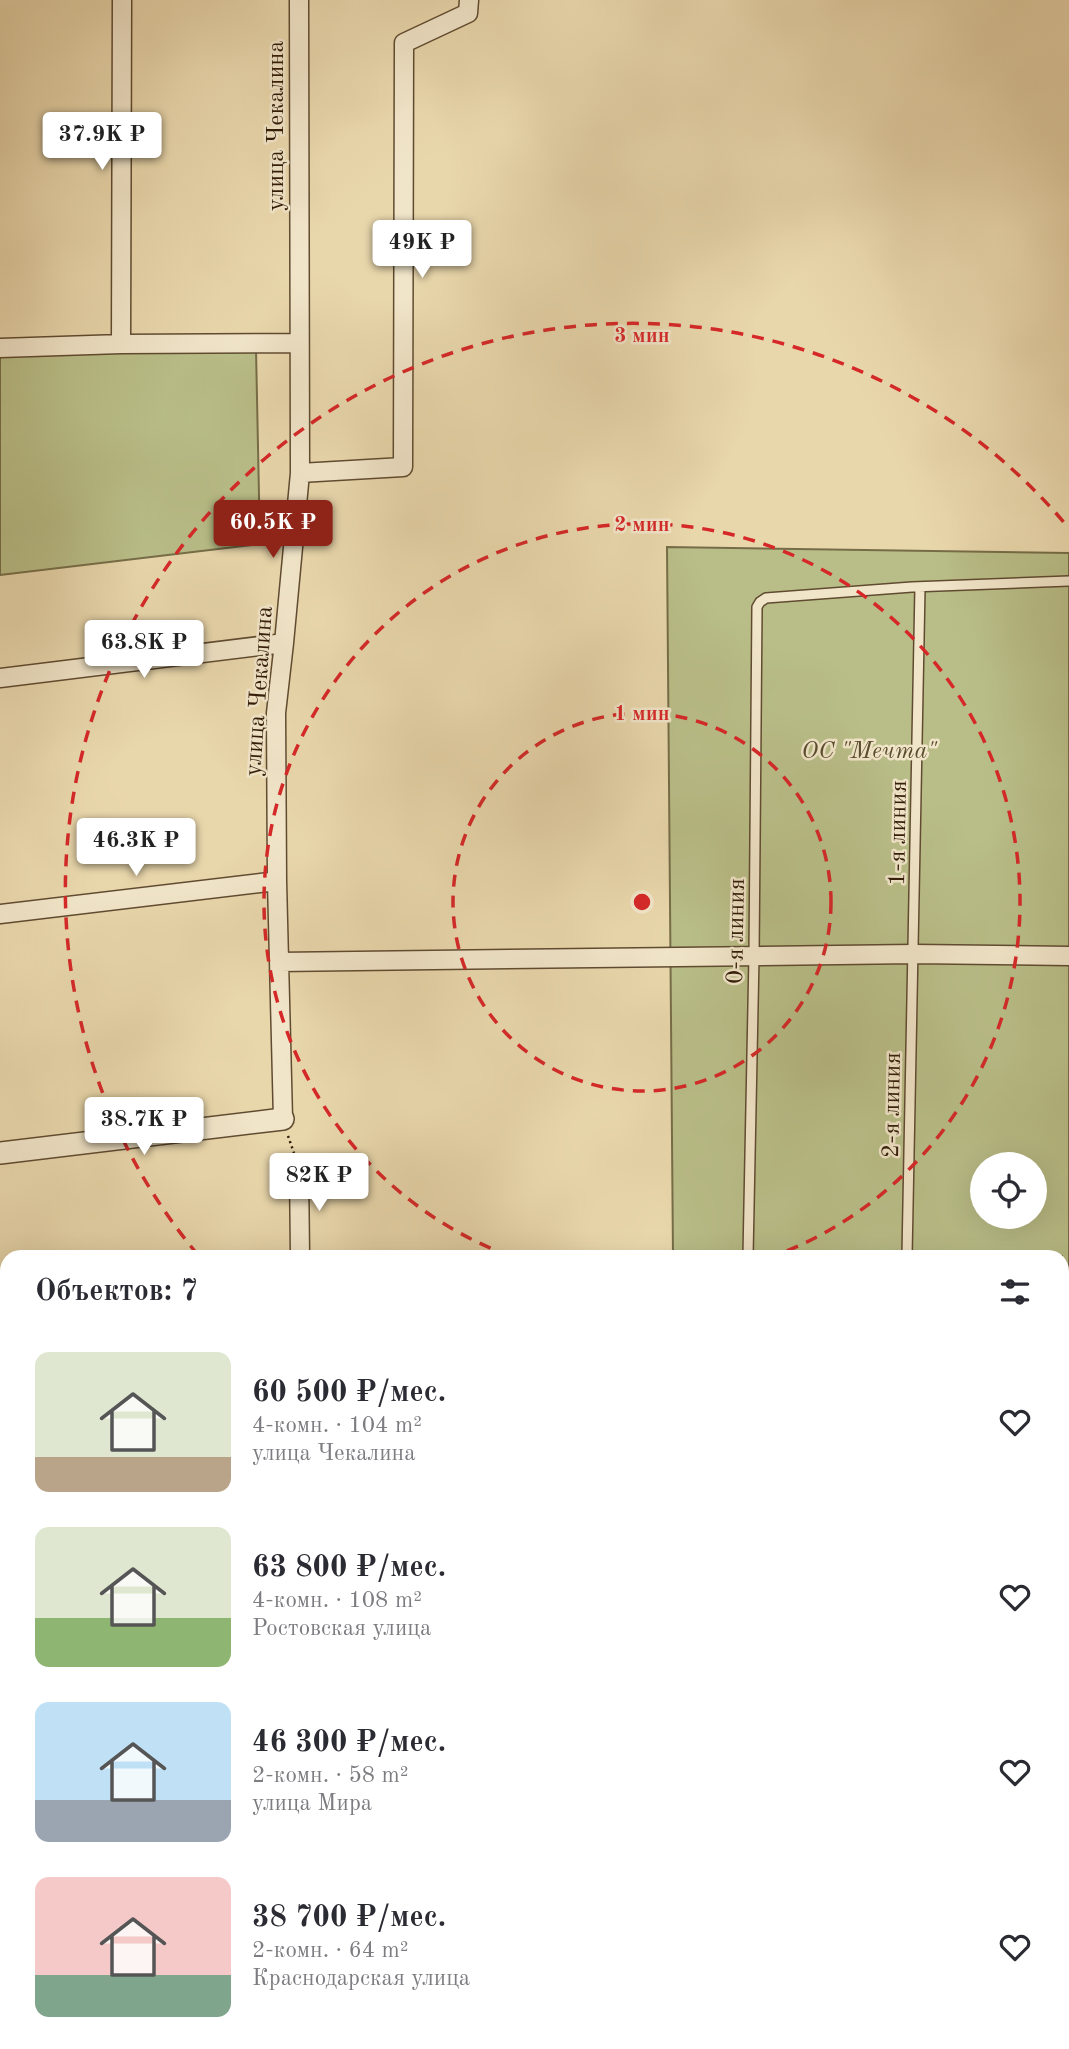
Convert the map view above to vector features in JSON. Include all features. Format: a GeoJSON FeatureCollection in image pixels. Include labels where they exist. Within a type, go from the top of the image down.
{"type":"FeatureCollection","features":[{"type":"Feature","properties":{"kind":"street"},"geometry":{"type":"LineString","coordinates":[[121,344],[122,0]]}},
{"type":"Feature","properties":{"kind":"street","name":"улица Чекалина"},"geometry":{"type":"LineString","coordinates":[[283,1119],[276,713],[300,473],[299,0]]}},
{"type":"Feature","properties":{"kind":"street"},"geometry":{"type":"LineString","coordinates":[[300,473],[402,467],[404,43],[468,13],[469,0]]}},
{"type":"Feature","properties":{"kind":"street"},"geometry":{"type":"LineString","coordinates":[[0,348],[299,343]]}},
{"type":"Feature","properties":{"kind":"street"},"geometry":{"type":"LineString","coordinates":[[0,678],[284,643]]}},
{"type":"Feature","properties":{"kind":"street"},"geometry":{"type":"LineString","coordinates":[[0,914],[277,881]]}},
{"type":"Feature","properties":{"kind":"street"},"geometry":{"type":"LineString","coordinates":[[279,962],[914,954],[1069,956]]}},
{"type":"Feature","properties":{"kind":"street"},"geometry":{"type":"LineString","coordinates":[[0,1153],[283,1119]]}},
{"type":"Feature","properties":{"kind":"street"},"geometry":{"type":"LineString","coordinates":[[299,1169],[300,1250]]}},
{"type":"Feature","properties":{"kind":"lane"},"geometry":{"type":"LineString","coordinates":[[920,587],[1069,581]]}},
{"type":"Feature","properties":{"kind":"lane","name":"0-я линия"},"geometry":{"type":"LineString","coordinates":[[748,1250],[757,607],[765,598],[920,587]]}},
{"type":"Feature","properties":{"kind":"lane","name":"1-я линия"},"geometry":{"type":"LineString","coordinates":[[914,954],[920,587]]}},
{"type":"Feature","properties":{"kind":"lane","name":"2-я линия"},"geometry":{"type":"LineString","coordinates":[[907,1250],[914,954]]}},
{"type":"Feature","properties":{"kind":"path"},"geometry":{"type":"LineString","coordinates":[[283,1119],[299,1169]]}},
{"type":"Feature","properties":{"kind":"green space"},"geometry":{"type":"Polygon","coordinates":[[[256,349],[260,544],[0,575],[0,356],[256,349]]]}},
{"type":"Feature","properties":{"kind":"green space","name":"ОС \"Мечта\""},"geometry":{"type":"Polygon","coordinates":[[[667,547],[1069,553],[1069,1250],[673,1250],[667,547]]]}}]}
